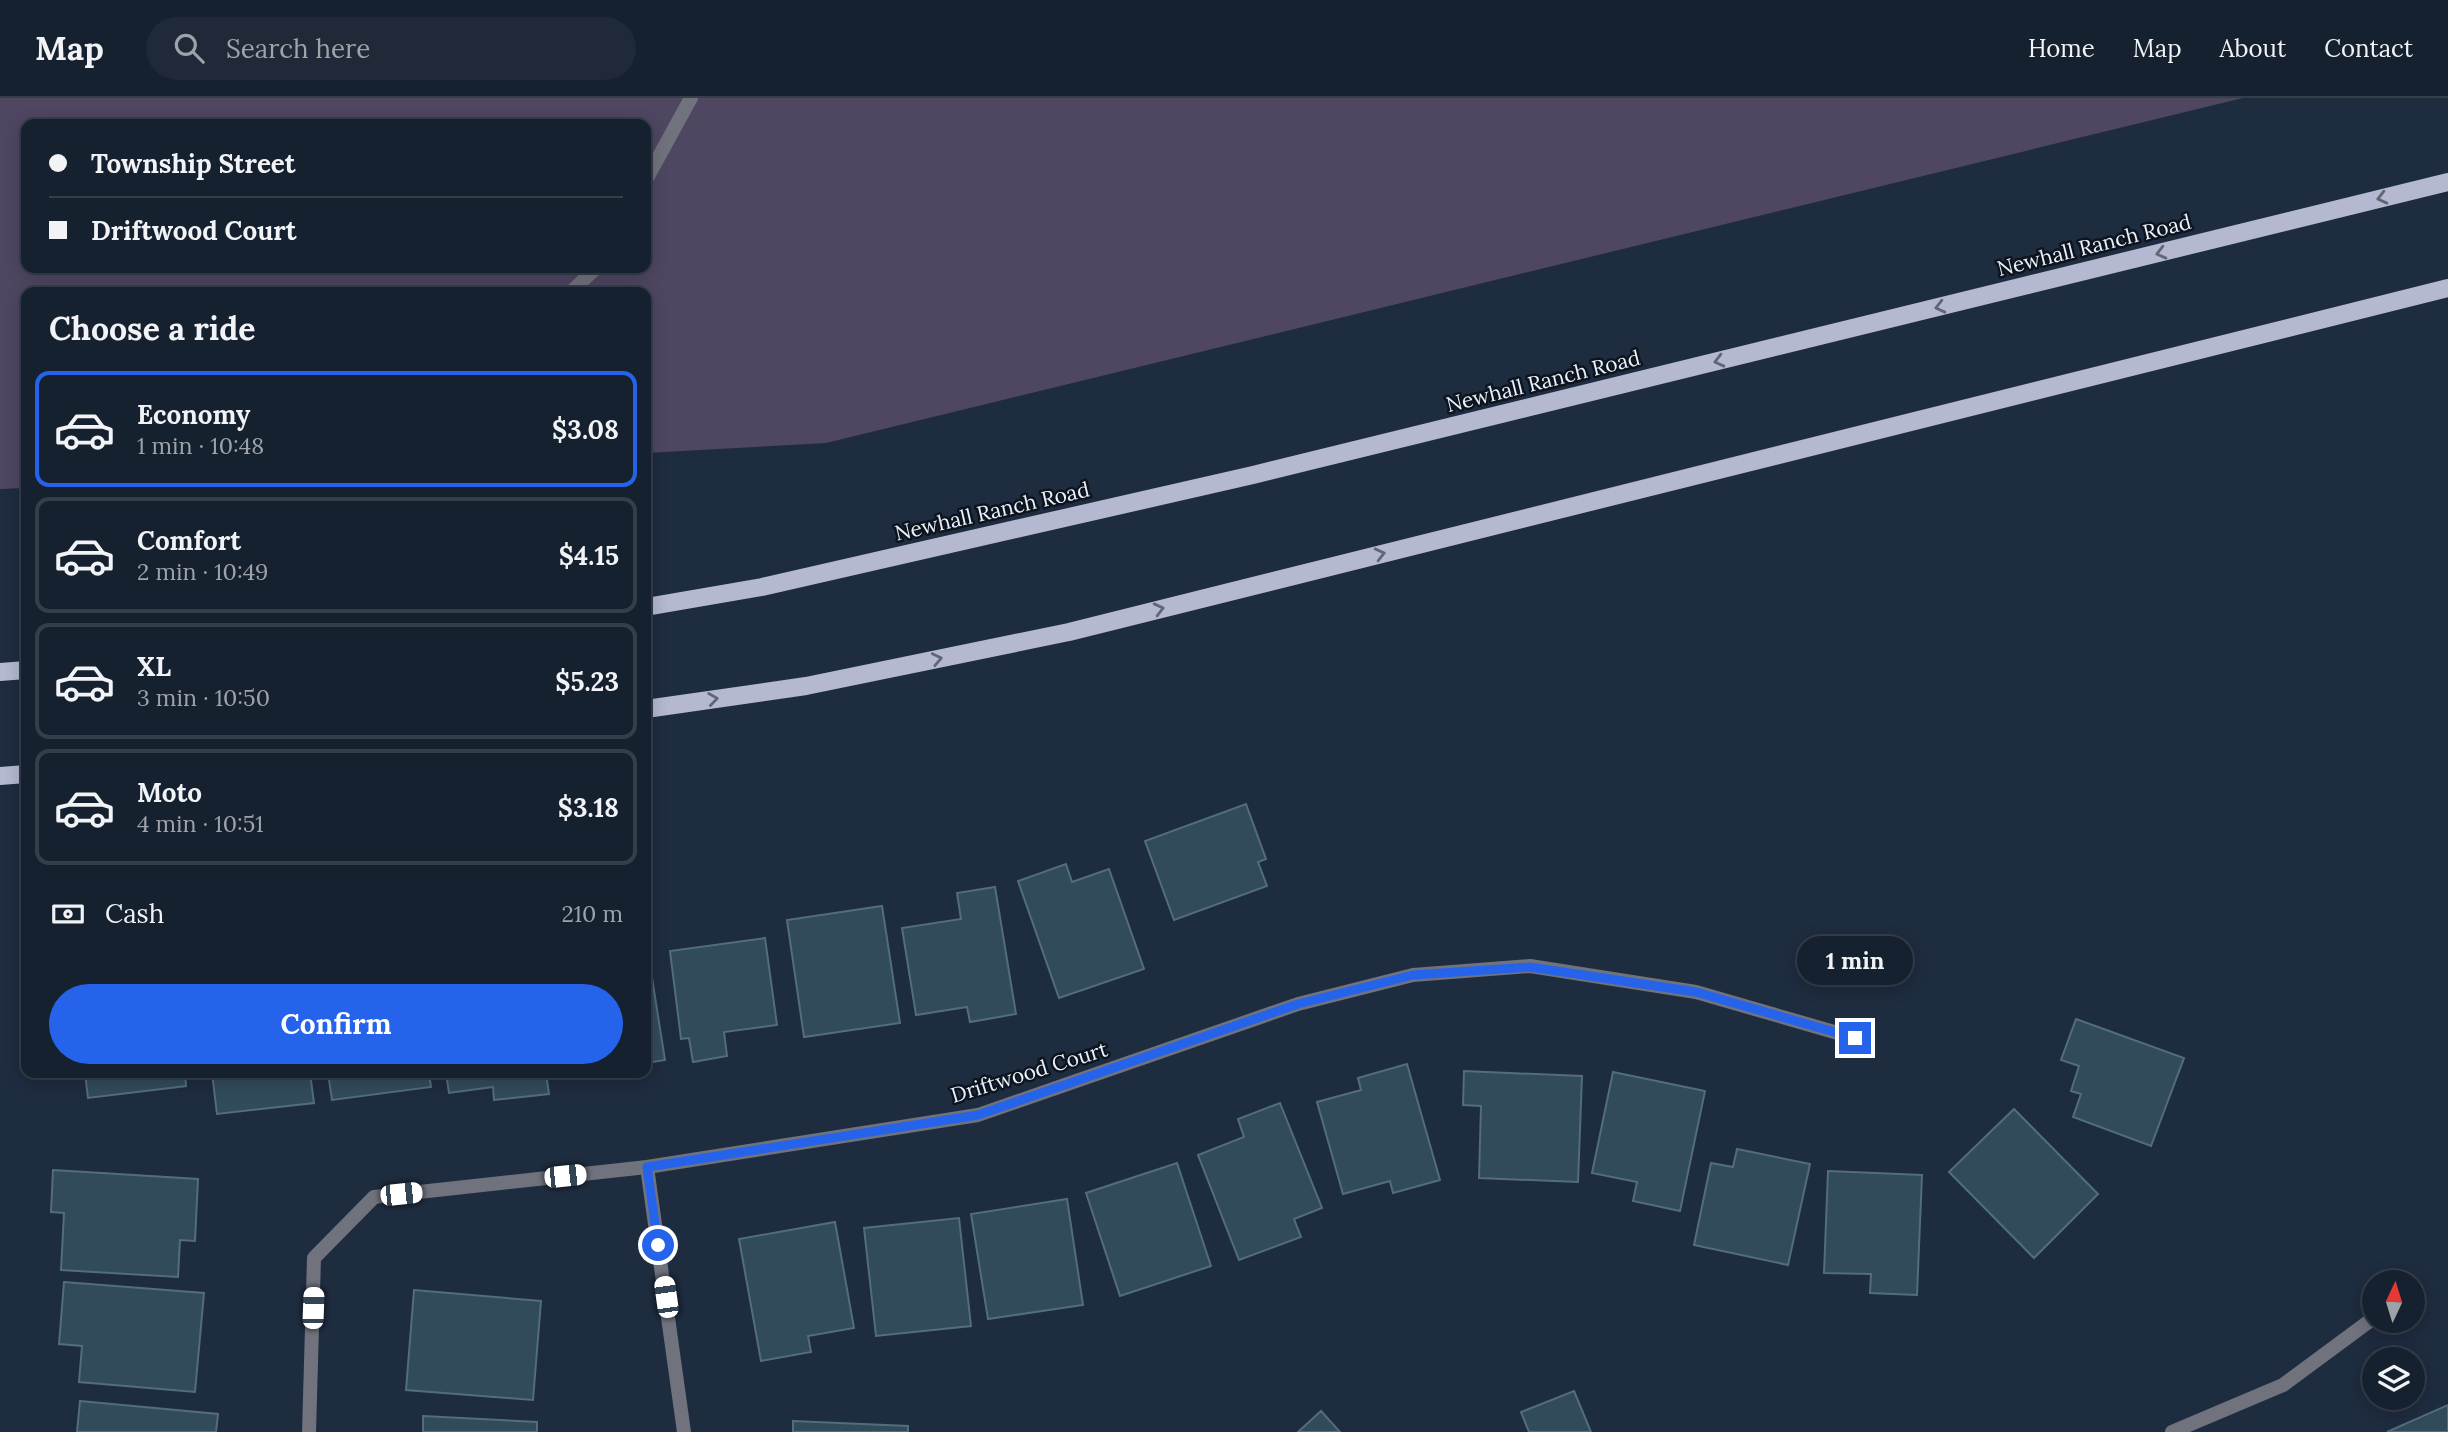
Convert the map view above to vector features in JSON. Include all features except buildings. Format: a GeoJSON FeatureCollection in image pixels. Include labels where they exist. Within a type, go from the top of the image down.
{"type":"FeatureCollection","features":[{"type":"Feature","properties":{"kind":"main road","name":"Newhall Ranch Road"},"geometry":{"type":"LineString","coordinates":[[651,606],[762,587],[1254,475],[2448,182]]}},
{"type":"Feature","properties":{"kind":"main road"},"geometry":{"type":"LineString","coordinates":[[651,708],[806,686],[1069,632],[2448,288]]}},
{"type":"Feature","properties":{"kind":"main road"},"geometry":{"type":"LineString","coordinates":[[0,672],[21,670]]}},
{"type":"Feature","properties":{"kind":"main road"},"geometry":{"type":"LineString","coordinates":[[0,776],[21,774]]}},
{"type":"Feature","properties":{"kind":"street"},"geometry":{"type":"LineString","coordinates":[[651,171],[691,98]]}},
{"type":"Feature","properties":{"kind":"street"},"geometry":{"type":"LineString","coordinates":[[576,287],[591,273]]}},
{"type":"Feature","properties":{"kind":"street","name":"Driftwood Court"},"geometry":{"type":"LineString","coordinates":[[309,1432],[314,1258],[374,1197],[647,1167],[978,1115],[1298,1004],[1413,975],[1530,967],[1696,992],[1855,1038]]}},
{"type":"Feature","properties":{"kind":"street"},"geometry":{"type":"LineString","coordinates":[[647,1167],[684,1432]]}},
{"type":"Feature","properties":{"kind":"street"},"geometry":{"type":"LineString","coordinates":[[2172,1432],[2283,1385],[2362,1327]]}},
{"type":"Feature","properties":{"kind":"shaded area"},"geometry":{"type":"Polygon","coordinates":[[[0,98],[2243,98],[826,443],[651,453],[651,287],[21,287],[21,488],[0,489],[0,98]]]}},
{"type":"Feature","properties":{"kind":"route"},"geometry":{"type":"LineString","coordinates":[[658,1245],[647,1167],[978,1115],[1298,1004],[1413,975],[1530,967],[1696,992],[1855,1038]]}}]}
